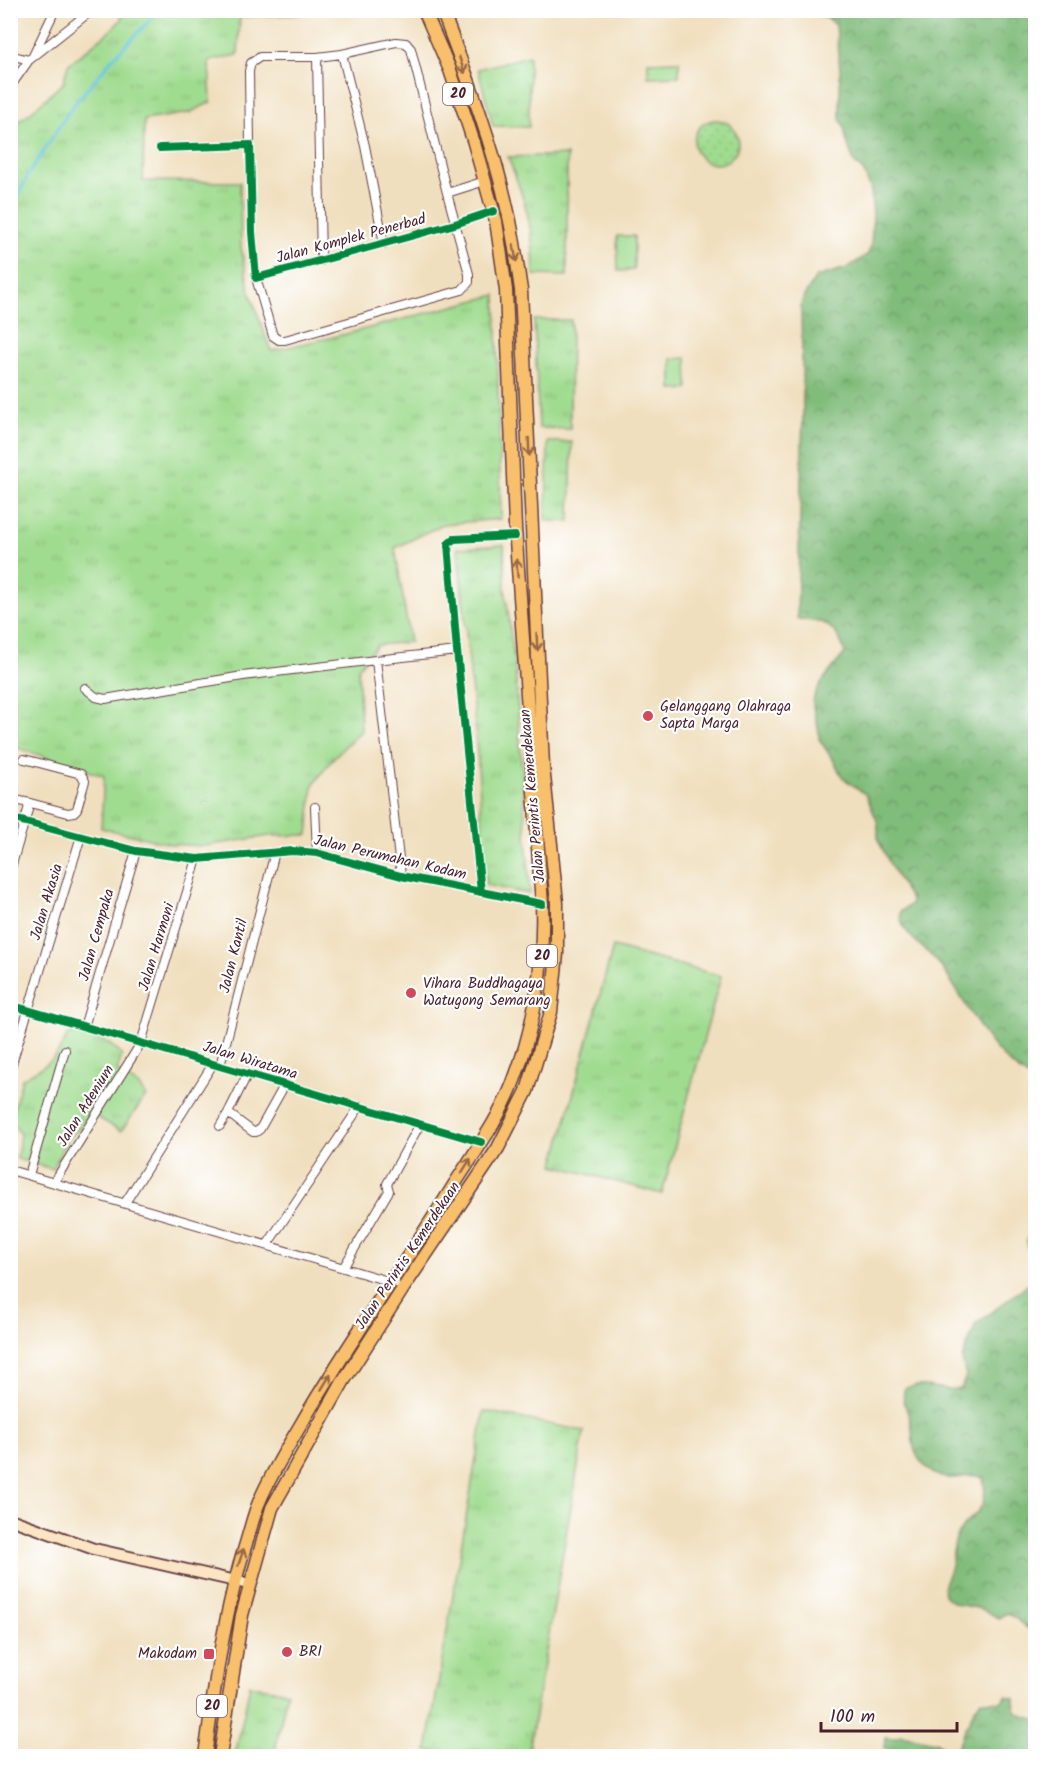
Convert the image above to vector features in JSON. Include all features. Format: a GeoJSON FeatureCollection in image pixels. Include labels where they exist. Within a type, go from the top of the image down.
{"type":"FeatureCollection","features":[{"type":"Feature","properties":{"kind":"highway","name":"Jalan Perintis Kemerdekaan"},"geometry":{"type":"LineString","coordinates":[[220,1756],[235,1649],[249,1584],[272,1508],[343,1382],[515,1118],[527,1091],[551,1012],[558,927],[515,536],[506,290],[494,211],[450,70],[424,10]]}},
{"type":"Feature","properties":{"kind":"highway","name":"Jalan Perintis Kemerdekaan"},"geometry":{"type":"LineString","coordinates":[[205,1756],[226,1611],[259,1502],[326,1381],[500,1112],[513,1082],[535,1008],[543,954],[542,904],[534,806],[537,747],[521,290],[509,214],[499,177],[463,65],[442,10]]}},
{"type":"Feature","properties":{"kind":"highway"},"geometry":{"type":"LineString","coordinates":[[485,181],[499,177]]}},
{"type":"Feature","properties":{"kind":"main road"},"geometry":{"type":"LineString","coordinates":[[10,1519],[94,1549],[249,1584]]}},
{"type":"Feature","properties":{"kind":"street"},"geometry":{"type":"LineString","coordinates":[[10,87],[31,59],[55,10]]}},
{"type":"Feature","properties":{"kind":"street"},"geometry":{"type":"LineString","coordinates":[[10,55],[31,59],[92,10]]}},
{"type":"Feature","properties":{"kind":"street","name":"Jalan Komplek Penerbad"},"geometry":{"type":"LineString","coordinates":[[396,42],[406,44],[411,50],[469,274],[469,282],[462,290],[339,326],[279,340],[273,336],[256,278],[252,232],[249,71],[251,63],[260,57],[317,57],[342,54],[396,42]]}},
{"type":"Feature","properties":{"kind":"street","name":"Jalan Komplek Penerbad"},"geometry":{"type":"LineString","coordinates":[[342,54],[365,146],[384,244]]}},
{"type":"Feature","properties":{"kind":"street","name":"Jalan Komplek Penerbad"},"geometry":{"type":"LineString","coordinates":[[317,57],[321,261]]}},
{"type":"Feature","properties":{"kind":"street"},"geometry":{"type":"LineString","coordinates":[[160,148],[250,145]]}},
{"type":"Feature","properties":{"kind":"street"},"geometry":{"type":"LineString","coordinates":[[447,193],[485,181]]}},
{"type":"Feature","properties":{"kind":"street","name":"Jalan Komplek Penerbad"},"geometry":{"type":"LineString","coordinates":[[256,278],[384,244],[494,211]]}},
{"type":"Feature","properties":{"kind":"street","name":"Jalan Perumahan Kodam"},"geometry":{"type":"LineString","coordinates":[[481,892],[448,544],[454,539],[515,536]]}},
{"type":"Feature","properties":{"kind":"street"},"geometry":{"type":"LineString","coordinates":[[86,688],[96,697],[105,699],[273,672],[457,651]]}},
{"type":"Feature","properties":{"kind":"street","name":"Jalan Perumahan Kodam"},"geometry":{"type":"LineString","coordinates":[[376,660],[401,876]]}},
{"type":"Feature","properties":{"kind":"street"},"geometry":{"type":"LineString","coordinates":[[10,799],[68,813],[77,809],[85,781],[81,774],[24,759]]}},
{"type":"Feature","properties":{"kind":"street"},"geometry":{"type":"LineString","coordinates":[[10,871],[30,803]]}},
{"type":"Feature","properties":{"kind":"street"},"geometry":{"type":"LineString","coordinates":[[315,807],[317,853]]}},
{"type":"Feature","properties":{"kind":"street","name":"Jalan Perumahan Kodam"},"geometry":{"type":"LineString","coordinates":[[10,818],[136,851],[197,859],[293,850],[317,853],[401,876],[542,904]]}},
{"type":"Feature","properties":{"kind":"street","name":"Jalan Akasia"},"geometry":{"type":"LineString","coordinates":[[10,1070],[81,836]]}},
{"type":"Feature","properties":{"kind":"street","name":"Jalan Cempaka"},"geometry":{"type":"LineString","coordinates":[[84,1027],[136,851]]}},
{"type":"Feature","properties":{"kind":"street","name":"Jalan Kantil"},"geometry":{"type":"LineString","coordinates":[[125,1203],[217,1065],[275,852]]}},
{"type":"Feature","properties":{"kind":"street","name":"Jalan Harmoni"},"geometry":{"type":"LineString","coordinates":[[141,1043],[197,859]]}},
{"type":"Feature","properties":{"kind":"street","name":"Jalan Wiratama"},"geometry":{"type":"LineString","coordinates":[[10,1005],[482,1142]]}},
{"type":"Feature","properties":{"kind":"street","name":"Jalan Adenium"},"geometry":{"type":"LineString","coordinates":[[54,1182],[141,1043]]}},
{"type":"Feature","properties":{"kind":"street"},"geometry":{"type":"LineString","coordinates":[[29,1175],[65,1050]]}},
{"type":"Feature","properties":{"kind":"street"},"geometry":{"type":"LineString","coordinates":[[220,1126],[247,1075]]}},
{"type":"Feature","properties":{"kind":"street"},"geometry":{"type":"LineString","coordinates":[[228,1113],[256,1132],[260,1129],[284,1086]]}},
{"type":"Feature","properties":{"kind":"street"},"geometry":{"type":"LineString","coordinates":[[267,1245],[360,1106]]}},
{"type":"Feature","properties":{"kind":"street"},"geometry":{"type":"LineString","coordinates":[[343,1268],[389,1191],[387,1184],[420,1124]]}},
{"type":"Feature","properties":{"kind":"street"},"geometry":{"type":"LineString","coordinates":[[10,1170],[404,1287]]}},
{"type":"Feature","properties":{"kind":"green space"},"geometry":{"type":"Polygon","coordinates":[[[120,11],[304,11],[300,14],[240,17],[238,55],[209,61],[211,102],[189,113],[144,120],[143,181],[240,182],[241,247],[250,293],[271,351],[496,295],[501,519],[443,524],[395,548],[410,642],[377,645],[358,668],[361,731],[334,757],[313,785],[308,835],[269,836],[204,846],[171,844],[101,828],[104,776],[11,746],[10,226],[17,212],[11,197],[10,127],[31,112],[63,83],[68,65],[122,19],[120,11]]]}},
{"type":"Feature","properties":{"kind":"green space"},"geometry":{"type":"Polygon","coordinates":[[[771,11],[791,11],[777,16],[771,11]]]}},
{"type":"Feature","properties":{"kind":"green space"},"geometry":{"type":"Polygon","coordinates":[[[803,11],[1035,11],[1035,1081],[1019,1071],[992,1045],[940,965],[909,935],[901,920],[900,912],[911,904],[911,900],[878,840],[878,823],[866,795],[842,777],[819,739],[813,701],[822,682],[845,653],[839,638],[827,625],[797,618],[803,412],[801,306],[803,298],[816,277],[847,268],[868,254],[871,246],[873,215],[871,190],[864,172],[854,162],[840,119],[840,70],[836,25],[821,16],[803,11]]]}},
{"type":"Feature","properties":{"kind":"green space"},"geometry":{"type":"Polygon","coordinates":[[[529,56],[529,127],[493,126],[478,69],[529,56]]]}},
{"type":"Feature","properties":{"kind":"green space"},"geometry":{"type":"Polygon","coordinates":[[[679,61],[679,76],[648,77],[648,62],[679,61]]]}},
{"type":"Feature","properties":{"kind":"green space"},"geometry":{"type":"Polygon","coordinates":[[[716,120],[732,126],[738,142],[732,158],[716,164],[700,158],[694,142],[700,126],[716,120]]]}},
{"type":"Feature","properties":{"kind":"green space"},"geometry":{"type":"Polygon","coordinates":[[[567,155],[567,276],[534,275],[534,258],[527,214],[508,157],[567,155]]]}},
{"type":"Feature","properties":{"kind":"green space"},"geometry":{"type":"Polygon","coordinates":[[[617,236],[634,236],[634,270],[618,271],[617,236]]]}},
{"type":"Feature","properties":{"kind":"green space"},"geometry":{"type":"Polygon","coordinates":[[[534,320],[571,320],[570,429],[539,428],[534,320]]]}},
{"type":"Feature","properties":{"kind":"green space"},"geometry":{"type":"Polygon","coordinates":[[[687,358],[688,389],[672,390],[672,359],[687,358]]]}},
{"type":"Feature","properties":{"kind":"green space"},"geometry":{"type":"Polygon","coordinates":[[[548,442],[572,442],[570,521],[546,521],[548,442]]]}},
{"type":"Feature","properties":{"kind":"green space"},"geometry":{"type":"Polygon","coordinates":[[[504,545],[505,588],[515,666],[530,894],[486,885],[476,736],[458,548],[504,545]]]}},
{"type":"Feature","properties":{"kind":"green space"},"geometry":{"type":"Polygon","coordinates":[[[613,947],[721,976],[662,1194],[554,1165],[613,947]]]}},
{"type":"Feature","properties":{"kind":"green space"},"geometry":{"type":"Polygon","coordinates":[[[68,1034],[91,1037],[111,1045],[122,1056],[117,1071],[139,1086],[146,1096],[121,1131],[92,1114],[65,1143],[53,1169],[17,1159],[20,1134],[11,1119],[22,1079],[54,1057],[68,1034]]]}},
{"type":"Feature","properties":{"kind":"green space"},"geometry":{"type":"Polygon","coordinates":[[[1035,1211],[1035,1631],[1027,1628],[1007,1613],[999,1618],[981,1609],[957,1604],[944,1595],[944,1586],[956,1539],[965,1524],[981,1508],[984,1500],[983,1478],[941,1477],[922,1464],[913,1443],[912,1426],[905,1406],[904,1393],[905,1388],[915,1386],[961,1389],[966,1376],[962,1359],[976,1324],[1030,1283],[1033,1271],[1027,1241],[1035,1211]]]}},
{"type":"Feature","properties":{"kind":"green space"},"geometry":{"type":"Polygon","coordinates":[[[484,1411],[584,1431],[528,1756],[467,1756],[427,1750],[484,1411]]]}},
{"type":"Feature","properties":{"kind":"green space"},"geometry":{"type":"Polygon","coordinates":[[[250,1685],[287,1692],[274,1756],[235,1756],[250,1685]]]}},
{"type":"Feature","properties":{"kind":"green space"},"geometry":{"type":"Polygon","coordinates":[[[1006,1696],[1014,1698],[1018,1714],[1035,1719],[1035,1756],[892,1756],[884,1749],[885,1737],[893,1738],[901,1735],[935,1742],[939,1744],[945,1755],[954,1754],[981,1700],[1001,1702],[1006,1696]]]}},
{"type":"Feature","properties":{"kind":"waterway"},"geometry":{"type":"LineString","coordinates":[[10,214],[28,175],[72,107],[113,58],[160,10]]}},
{"type":"Feature","properties":{"kind":"cycle path"},"geometry":{"type":"LineString","coordinates":[[160,148],[250,145],[252,232],[256,278],[455,224],[494,211]]}},
{"type":"Feature","properties":{"kind":"cycle path"},"geometry":{"type":"LineString","coordinates":[[481,892],[448,544],[454,539],[515,536]]}},
{"type":"Feature","properties":{"kind":"cycle path"},"geometry":{"type":"LineString","coordinates":[[10,818],[136,851],[197,859],[293,851],[317,853],[401,876],[542,904]]}},
{"type":"Feature","properties":{"kind":"cycle path"},"geometry":{"type":"LineString","coordinates":[[10,1005],[481,1142]]}},
{"type":"Feature","properties":{"kind":"place","name":"Gelanggang Olahraga Sapta Marga"},"geometry":{"type":"Point","coordinates":[648,716]}},
{"type":"Feature","properties":{"kind":"place","name":"Vihara Buddhagaya Watugong Semarang"},"geometry":{"type":"Point","coordinates":[411,993]}},
{"type":"Feature","properties":{"kind":"place","name":"BRI"},"geometry":{"type":"Point","coordinates":[287,1652]}},
{"type":"Feature","properties":{"kind":"place","name":"Makodam"},"geometry":{"type":"Point","coordinates":[209,1654]}}]}
